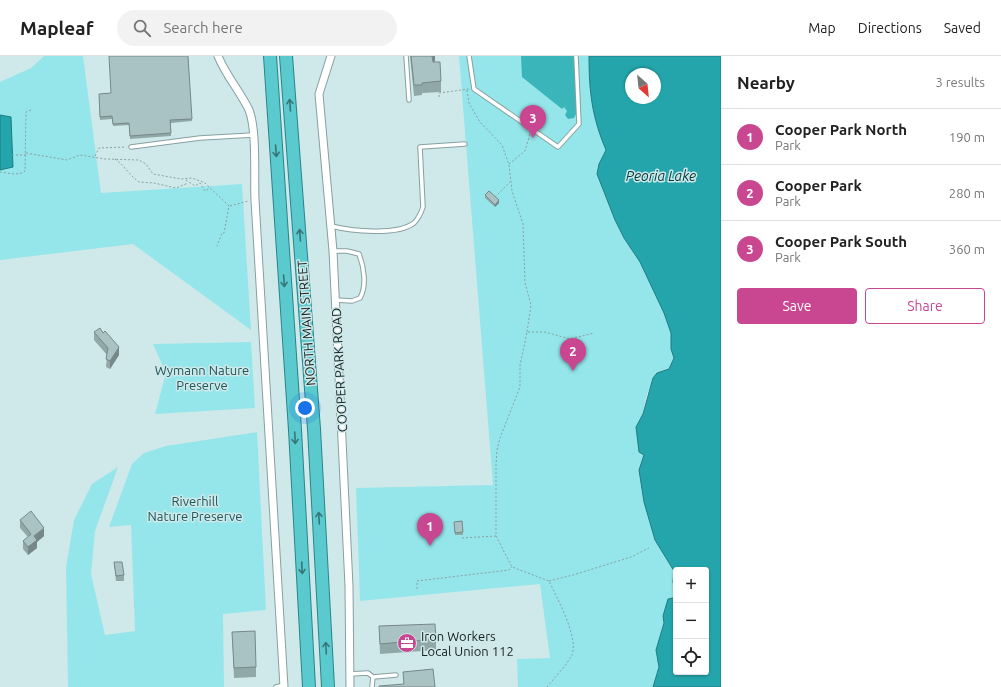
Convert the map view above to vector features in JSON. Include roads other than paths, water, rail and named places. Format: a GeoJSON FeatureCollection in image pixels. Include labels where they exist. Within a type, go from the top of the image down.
{"type":"FeatureCollection","features":[{"type":"Feature","properties":{"kind":"highway","name":"NORTH MAIN STREET"},"geometry":{"type":"LineString","coordinates":[[270,56],[295,437],[309,687]]}},
{"type":"Feature","properties":{"kind":"highway","name":"NORTH MAIN STREET"},"geometry":{"type":"LineString","coordinates":[[286,56],[314,429],[328,687]]}},
{"type":"Feature","properties":{"kind":"street"},"geometry":{"type":"LineString","coordinates":[[218,56],[224,70],[250,112],[253,135],[255,200],[284,686]]}},
{"type":"Feature","properties":{"kind":"street","name":"COOPER PARK ROAD"},"geometry":{"type":"LineString","coordinates":[[331,56],[319,94],[333,251],[350,586],[350,687]]}},
{"type":"Feature","properties":{"kind":"lane"},"geometry":{"type":"LineString","coordinates":[[406,56],[409,100]]}},
{"type":"Feature","properties":{"kind":"lane"},"geometry":{"type":"LineString","coordinates":[[469,56],[474,89],[531,130],[558,147],[579,124],[576,56]]}},
{"type":"Feature","properties":{"kind":"lane"},"geometry":{"type":"LineString","coordinates":[[131,147],[200,138],[253,135]]}},
{"type":"Feature","properties":{"kind":"lane"},"geometry":{"type":"LineString","coordinates":[[330,226],[349,230],[382,230],[402,228],[413,223],[420,216],[423,207],[420,147],[465,144]]}},
{"type":"Feature","properties":{"kind":"lane"},"geometry":{"type":"LineString","coordinates":[[333,251],[347,251],[359,254],[364,283],[363,293],[360,298],[352,301],[335,300]]}},
{"type":"Feature","properties":{"kind":"lane"},"geometry":{"type":"LineString","coordinates":[[350,674],[368,673],[372,677],[396,675]]}},
{"type":"Feature","properties":{"kind":"lane"},"geometry":{"type":"LineString","coordinates":[[372,677],[372,687]]}},
{"type":"Feature","properties":{"kind":"lane"},"geometry":{"type":"LineString","coordinates":[[276,687],[284,686]]}},
{"type":"Feature","properties":{"kind":"water","name":"Peoria Lake"},"geometry":{"type":"Polygon","coordinates":[[[589,56],[721,56],[721,687],[653,687],[659,667],[656,650],[664,623],[663,616],[668,599],[673,598],[673,675],[709,675],[709,567],[673,567],[673,569],[655,540],[644,502],[639,470],[644,455],[639,452],[636,427],[643,414],[653,378],[657,373],[669,369],[674,358],[671,349],[671,333],[664,313],[640,262],[624,238],[615,220],[597,174],[599,164],[606,150],[594,115],[589,56]]]}},
{"type":"Feature","properties":{"kind":"water"},"geometry":{"type":"Polygon","coordinates":[[[0,115],[11,117],[13,167],[0,170],[0,115]]]}},
{"type":"Feature","properties":{"kind":"place","name":"Cooper Park South"},"geometry":{"type":"Point","coordinates":[533,138]}},
{"type":"Feature","properties":{"kind":"place","name":"Cooper Park"},"geometry":{"type":"Point","coordinates":[573,371]}},
{"type":"Feature","properties":{"kind":"place","name":"Cooper Park North"},"geometry":{"type":"Point","coordinates":[430,546]}},
{"type":"Feature","properties":{"kind":"place","name":"Iron Workers Local Union 112"},"geometry":{"type":"Point","coordinates":[407,643]}},
{"type":"Feature","properties":{"kind":"park label","name":"Wymann Nature Preserve"},"geometry":{"type":"Point","coordinates":[202,378]}},
{"type":"Feature","properties":{"kind":"park label","name":"Riverhill Nature Preserve"},"geometry":{"type":"Point","coordinates":[195,508]}}]}
